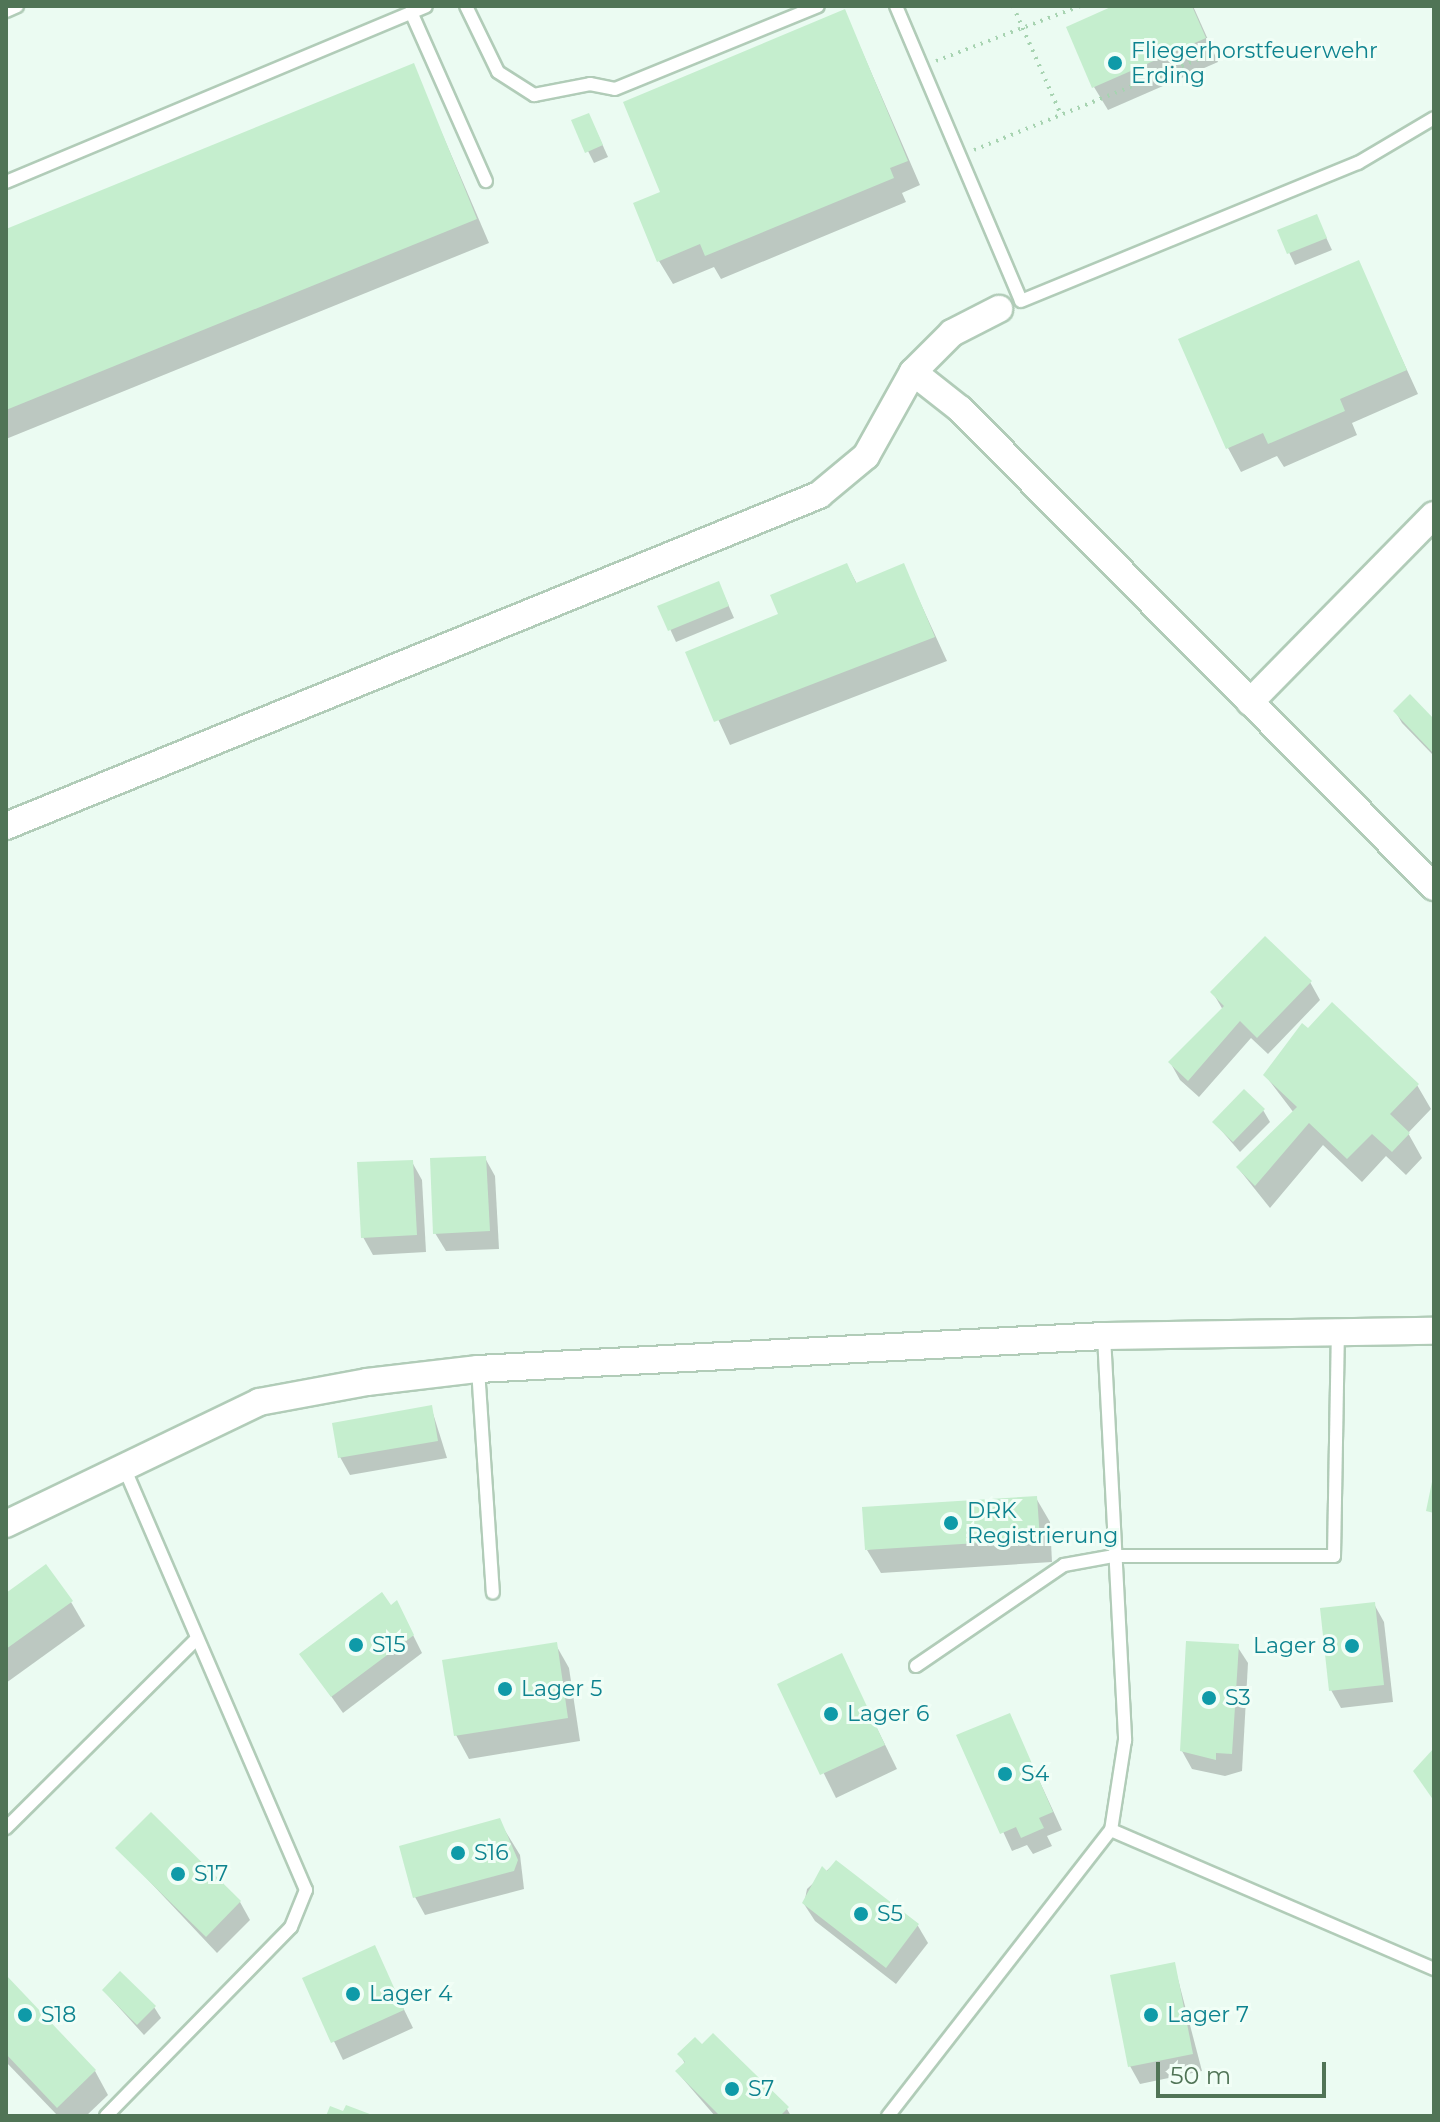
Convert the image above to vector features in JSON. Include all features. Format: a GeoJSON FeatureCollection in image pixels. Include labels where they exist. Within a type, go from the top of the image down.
{"type":"FeatureCollection","features":[{"type":"Feature","properties":{"kind":"street"},"geometry":{"type":"LineString","coordinates":[[6,826],[819,495],[866,456],[913,372],[952,333],[1010,305]]}},
{"type":"Feature","properties":{"kind":"street"},"geometry":{"type":"LineString","coordinates":[[913,372],[960,409],[1434,887]]}},
{"type":"Feature","properties":{"kind":"street"},"geometry":{"type":"LineString","coordinates":[[1250,702],[1434,515]]}},
{"type":"Feature","properties":{"kind":"street"},"geometry":{"type":"LineString","coordinates":[[6,1524],[122,1463],[259,1402],[478,1369],[1104,1336],[1338,1330],[1434,1331]]}},
{"type":"Feature","properties":{"kind":"lane"},"geometry":{"type":"LineString","coordinates":[[6,11],[17,6]]}},
{"type":"Feature","properties":{"kind":"lane"},"geometry":{"type":"LineString","coordinates":[[6,182],[426,6]]}},
{"type":"Feature","properties":{"kind":"lane"},"geometry":{"type":"LineString","coordinates":[[466,6],[498,72],[534,95],[590,84],[615,89],[818,6]]}},
{"type":"Feature","properties":{"kind":"lane"},"geometry":{"type":"LineString","coordinates":[[896,6],[961,155],[1010,305],[1358,163],[1434,118]]}},
{"type":"Feature","properties":{"kind":"lane"},"geometry":{"type":"LineString","coordinates":[[411,12],[486,181]]}},
{"type":"Feature","properties":{"kind":"lane"},"geometry":{"type":"LineString","coordinates":[[916,1666],[1064,1565],[1114,1556],[1334,1556],[1338,1330]]}},
{"type":"Feature","properties":{"kind":"lane"},"geometry":{"type":"LineString","coordinates":[[888,2116],[1111,1830],[1125,1740],[1104,1336]]}},
{"type":"Feature","properties":{"kind":"lane"},"geometry":{"type":"LineString","coordinates":[[478,1369],[493,1592]]}},
{"type":"Feature","properties":{"kind":"lane"},"geometry":{"type":"LineString","coordinates":[[106,2116],[291,1927],[305,1900],[301,1870],[195,1640],[122,1463]]}},
{"type":"Feature","properties":{"kind":"lane"},"geometry":{"type":"LineString","coordinates":[[6,1828],[195,1640]]}},
{"type":"Feature","properties":{"kind":"lane"},"geometry":{"type":"LineString","coordinates":[[1111,1830],[1434,1969]]}},
{"type":"Feature","properties":{"kind":"path"},"geometry":{"type":"LineString","coordinates":[[1013,6],[1061,115]]}},
{"type":"Feature","properties":{"kind":"path"},"geometry":{"type":"LineString","coordinates":[[922,66],[1080,6]]}},
{"type":"Feature","properties":{"kind":"path"},"geometry":{"type":"LineString","coordinates":[[961,155],[1214,53]]}},
{"type":"Feature","properties":{"kind":"building","name":"Fliegerhorstfeuerwehr Erding"},"geometry":{"type":"Polygon","coordinates":[[[1113,6],[1192,6],[1206,38],[1092,88],[1066,27],[1113,6]]]}},
{"type":"Feature","properties":{"kind":"building"},"geometry":{"type":"Polygon","coordinates":[[[845,9],[908,161],[890,168],[894,178],[705,256],[700,244],[657,262],[633,203],[660,192],[623,102],[845,9]]]}},
{"type":"Feature","properties":{"kind":"building"},"geometry":{"type":"Polygon","coordinates":[[[414,63],[477,219],[6,410],[6,229],[414,63]]]}},
{"type":"Feature","properties":{"kind":"building"},"geometry":{"type":"Polygon","coordinates":[[[589,113],[603,145],[585,153],[571,120],[589,113]]]}},
{"type":"Feature","properties":{"kind":"building"},"geometry":{"type":"Polygon","coordinates":[[[1317,214],[1327,238],[1287,254],[1277,230],[1317,214]]]}},
{"type":"Feature","properties":{"kind":"building"},"geometry":{"type":"Polygon","coordinates":[[[1359,260],[1407,370],[1340,399],[1345,411],[1268,444],[1263,433],[1226,449],[1178,339],[1359,260]]]}},
{"type":"Feature","properties":{"kind":"building"},"geometry":{"type":"Polygon","coordinates":[[[847,563],[856,583],[904,563],[935,637],[714,722],[685,652],[778,614],[770,595],[847,563]]]}},
{"type":"Feature","properties":{"kind":"building"},"geometry":{"type":"Polygon","coordinates":[[[719,581],[729,606],[668,631],[657,606],[719,581]]]}},
{"type":"Feature","properties":{"kind":"building"},"geometry":{"type":"Polygon","coordinates":[[[1410,694],[1434,719],[1434,754],[1393,711],[1410,694]]]}},
{"type":"Feature","properties":{"kind":"building"},"geometry":{"type":"Polygon","coordinates":[[[1265,936],[1312,981],[1257,1038],[1240,1021],[1188,1081],[1168,1062],[1224,1006],[1210,992],[1265,936]]]}},
{"type":"Feature","properties":{"kind":"building"},"geometry":{"type":"Polygon","coordinates":[[[1332,1002],[1419,1084],[1390,1114],[1410,1133],[1392,1152],[1372,1134],[1347,1159],[1309,1123],[1255,1186],[1236,1167],[1297,1107],[1263,1075],[1302,1023],[1308,1028],[1332,1002]]]}},
{"type":"Feature","properties":{"kind":"building"},"geometry":{"type":"Polygon","coordinates":[[[1244,1089],[1265,1109],[1233,1142],[1212,1122],[1244,1089]]]}},
{"type":"Feature","properties":{"kind":"building"},"geometry":{"type":"Polygon","coordinates":[[[486,1156],[490,1231],[433,1234],[430,1158],[486,1156]]]}},
{"type":"Feature","properties":{"kind":"building"},"geometry":{"type":"Polygon","coordinates":[[[413,1160],[417,1235],[361,1238],[357,1162],[413,1160]]]}},
{"type":"Feature","properties":{"kind":"building"},"geometry":{"type":"Polygon","coordinates":[[[432,1405],[438,1441],[338,1458],[332,1423],[432,1405]]]}},
{"type":"Feature","properties":{"kind":"building"},"geometry":{"type":"Polygon","coordinates":[[[1434,1477],[1434,1513],[1426,1511],[1434,1477]]]}},
{"type":"Feature","properties":{"kind":"building","name":"DRK Registrierung"},"geometry":{"type":"Polygon","coordinates":[[[1037,1496],[1040,1539],[865,1550],[862,1507],[1037,1496]]]}},
{"type":"Feature","properties":{"kind":"building"},"geometry":{"type":"Polygon","coordinates":[[[46,1564],[73,1601],[6,1649],[6,1593],[46,1564]]]}},
{"type":"Feature","properties":{"kind":"building","name":"S15"},"geometry":{"type":"Polygon","coordinates":[[[382,1592],[391,1605],[397,1600],[414,1635],[331,1697],[299,1654],[382,1592]]]}},
{"type":"Feature","properties":{"kind":"building","name":"Lager 8"},"geometry":{"type":"Polygon","coordinates":[[[1375,1602],[1384,1685],[1329,1691],[1320,1608],[1375,1602]]]}},
{"type":"Feature","properties":{"kind":"building","name":"S3"},"geometry":{"type":"Polygon","coordinates":[[[1186,1641],[1239,1644],[1232,1754],[1216,1753],[1216,1760],[1180,1751],[1186,1641]]]}},
{"type":"Feature","properties":{"kind":"building","name":"Lager 5"},"geometry":{"type":"Polygon","coordinates":[[[557,1642],[568,1718],[454,1736],[442,1660],[557,1642]]]}},
{"type":"Feature","properties":{"kind":"building","name":"Lager 6"},"geometry":{"type":"Polygon","coordinates":[[[842,1653],[885,1745],[820,1775],[777,1684],[842,1653]]]}},
{"type":"Feature","properties":{"kind":"building","name":"S4"},"geometry":{"type":"Polygon","coordinates":[[[1010,1713],[1053,1812],[1039,1818],[1044,1828],[1021,1838],[1016,1827],[1000,1834],[956,1735],[1010,1713]]]}},
{"type":"Feature","properties":{"kind":"building"},"geometry":{"type":"Polygon","coordinates":[[[1434,1748],[1434,1801],[1413,1771],[1434,1748]]]}},
{"type":"Feature","properties":{"kind":"building","name":"S17"},"geometry":{"type":"Polygon","coordinates":[[[151,1812],[241,1901],[206,1937],[115,1848],[151,1812]]]}},
{"type":"Feature","properties":{"kind":"building","name":"S16"},"geometry":{"type":"Polygon","coordinates":[[[500,1818],[518,1860],[514,1871],[413,1898],[399,1846],[500,1818]]]}},
{"type":"Feature","properties":{"kind":"building","name":"S5"},"geometry":{"type":"Polygon","coordinates":[[[836,1860],[919,1924],[886,1968],[802,1903],[822,1866],[827,1871],[836,1860]]]}},
{"type":"Feature","properties":{"kind":"building","name":"Lager 4"},"geometry":{"type":"Polygon","coordinates":[[[375,1945],[404,2010],[331,2043],[302,1978],[375,1945]]]}},
{"type":"Feature","properties":{"kind":"building","name":"Lager 7"},"geometry":{"type":"Polygon","coordinates":[[[1175,1962],[1193,2054],[1128,2067],[1110,1975],[1175,1962]]]}},
{"type":"Feature","properties":{"kind":"building"},"geometry":{"type":"Polygon","coordinates":[[[120,1971],[156,2006],[137,2025],[102,1990],[120,1971]]]}},
{"type":"Feature","properties":{"kind":"building","name":"S18"},"geometry":{"type":"Polygon","coordinates":[[[6,1975],[96,2070],[57,2108],[6,2054],[6,1975]]]}},
{"type":"Feature","properties":{"kind":"building","name":"S7"},"geometry":{"type":"Polygon","coordinates":[[[713,2033],[789,2107],[780,2116],[720,2116],[675,2071],[685,2062],[677,2054],[695,2037],[702,2044],[713,2033]]]}},
{"type":"Feature","properties":{"kind":"building"},"geometry":{"type":"Polygon","coordinates":[[[346,2105],[375,2116],[326,2116],[330,2106],[343,2111],[346,2105]]]}},
{"type":"Feature","properties":{"kind":"place","name":"Fliegerhorstfeuerwehr Erding"},"geometry":{"type":"Point","coordinates":[1115,63]}},
{"type":"Feature","properties":{"kind":"place","name":"DRK Registrierung"},"geometry":{"type":"Point","coordinates":[951,1523]}},
{"type":"Feature","properties":{"kind":"place","name":"S15"},"geometry":{"type":"Point","coordinates":[356,1645]}},
{"type":"Feature","properties":{"kind":"place","name":"Lager 8"},"geometry":{"type":"Point","coordinates":[1352,1646]}},
{"type":"Feature","properties":{"kind":"place","name":"Lager 5"},"geometry":{"type":"Point","coordinates":[505,1689]}},
{"type":"Feature","properties":{"kind":"place","name":"S3"},"geometry":{"type":"Point","coordinates":[1209,1698]}},
{"type":"Feature","properties":{"kind":"place","name":"Lager 6"},"geometry":{"type":"Point","coordinates":[831,1714]}},
{"type":"Feature","properties":{"kind":"place","name":"S4"},"geometry":{"type":"Point","coordinates":[1005,1774]}},
{"type":"Feature","properties":{"kind":"place","name":"S16"},"geometry":{"type":"Point","coordinates":[458,1853]}},
{"type":"Feature","properties":{"kind":"place","name":"S17"},"geometry":{"type":"Point","coordinates":[178,1874]}},
{"type":"Feature","properties":{"kind":"place","name":"S5"},"geometry":{"type":"Point","coordinates":[861,1914]}},
{"type":"Feature","properties":{"kind":"place","name":"Lager 4"},"geometry":{"type":"Point","coordinates":[353,1994]}},
{"type":"Feature","properties":{"kind":"place","name":"S18"},"geometry":{"type":"Point","coordinates":[25,2015]}},
{"type":"Feature","properties":{"kind":"place","name":"Lager 7"},"geometry":{"type":"Point","coordinates":[1151,2015]}},
{"type":"Feature","properties":{"kind":"place","name":"S7"},"geometry":{"type":"Point","coordinates":[732,2089]}}]}
